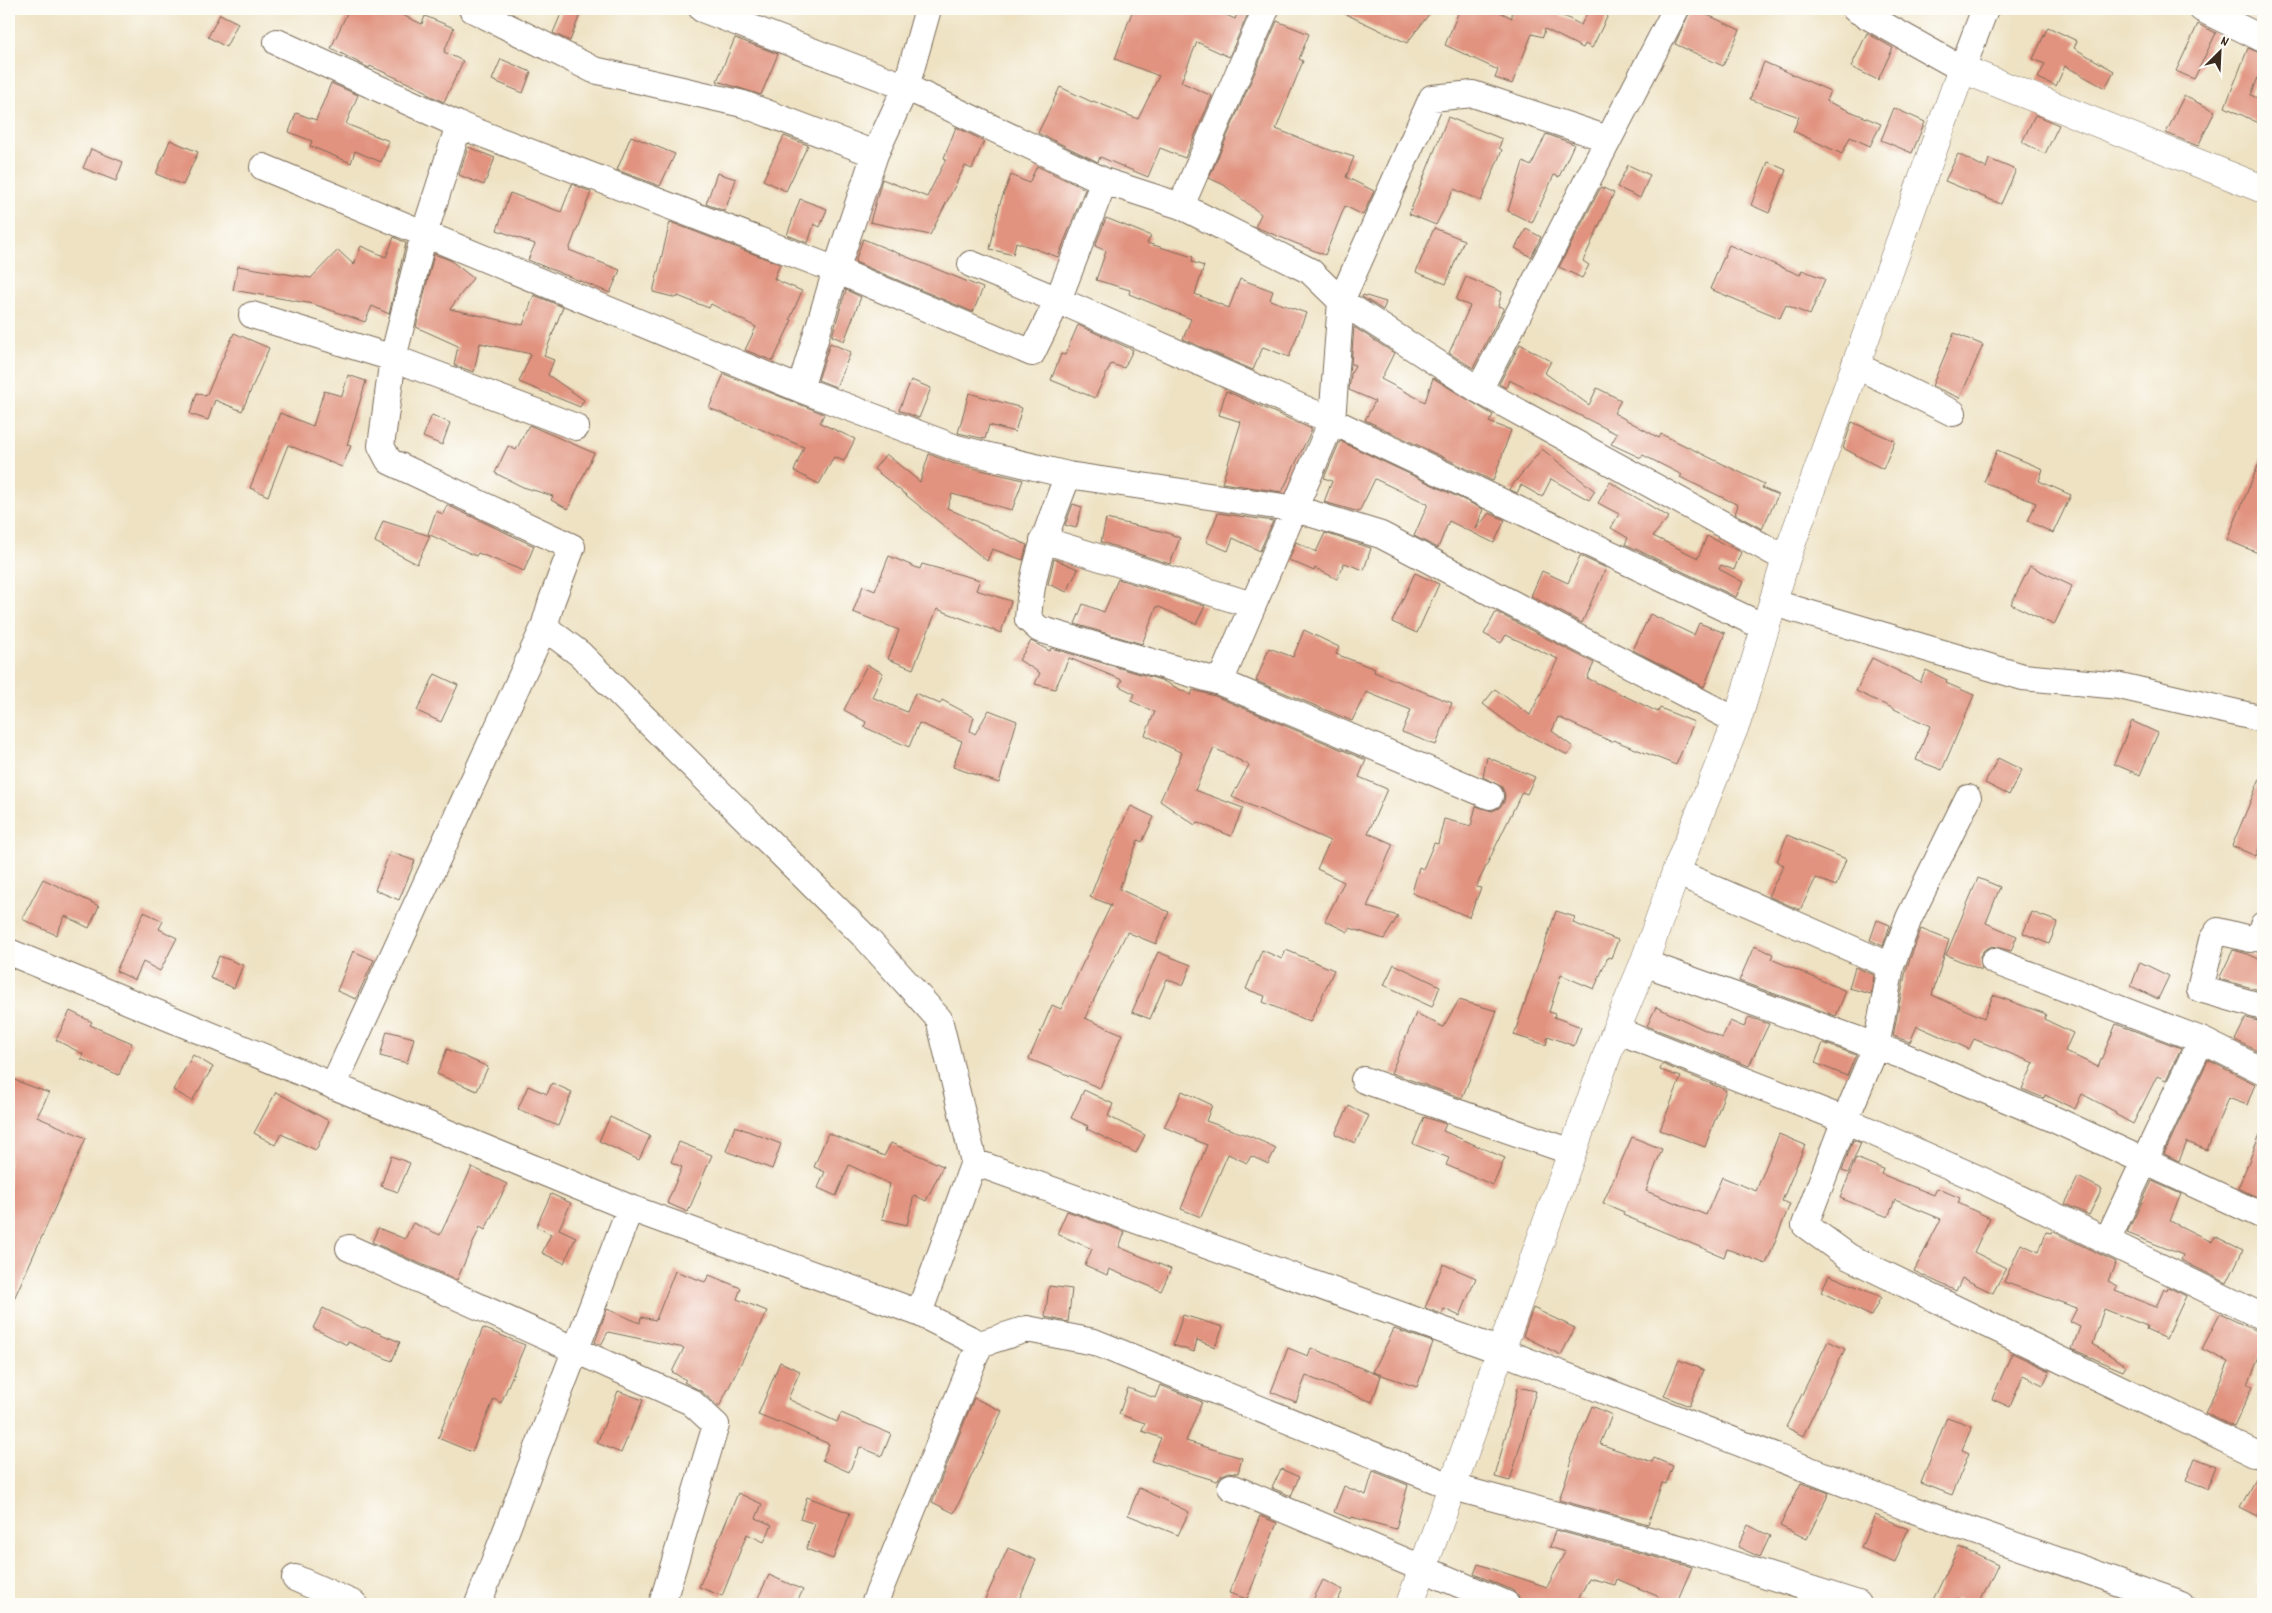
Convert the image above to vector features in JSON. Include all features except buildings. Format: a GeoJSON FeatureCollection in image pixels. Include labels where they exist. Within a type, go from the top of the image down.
{"type":"FeatureCollection","features":[{"type":"Feature","properties":{"kind":"street"},"geometry":{"type":"LineString","coordinates":[[472,9],[594,70],[743,104],[875,154]]}},
{"type":"Feature","properties":{"kind":"street"},"geometry":{"type":"LineString","coordinates":[[702,9],[906,87],[1104,181],[1181,206],[1310,271],[1341,301],[1479,390],[1786,559]]}},
{"type":"Feature","properties":{"kind":"street"},"geometry":{"type":"LineString","coordinates":[[800,389],[836,270],[875,154],[906,87],[928,9]]}},
{"type":"Feature","properties":{"kind":"street"},"geometry":{"type":"LineString","coordinates":[[1181,206],[1266,9]]}},
{"type":"Feature","properties":{"kind":"street"},"geometry":{"type":"LineString","coordinates":[[1479,390],[1676,9]]}},
{"type":"Feature","properties":{"kind":"street"},"geometry":{"type":"LineString","coordinates":[[1855,9],[1962,69],[2263,189]]}},
{"type":"Feature","properties":{"kind":"street"},"geometry":{"type":"LineString","coordinates":[[1410,1604],[1616,1030],[1644,963],[1676,872],[1737,721],[1786,559],[1985,9]]}},
{"type":"Feature","properties":{"kind":"street"},"geometry":{"type":"LineString","coordinates":[[2202,9],[2263,39]]}},
{"type":"Feature","properties":{"kind":"street"},"geometry":{"type":"LineString","coordinates":[[277,42],[459,125],[836,270],[1032,353],[1058,300],[1104,181]]}},
{"type":"Feature","properties":{"kind":"street"},"geometry":{"type":"LineString","coordinates":[[1220,682],[1252,605],[1296,509],[1332,421],[1341,301],[1432,98],[1473,94],[1608,140]]}},
{"type":"Feature","properties":{"kind":"street"},"geometry":{"type":"LineString","coordinates":[[333,1086],[544,627],[572,547],[389,461],[381,446],[393,358],[424,234],[459,125]]}},
{"type":"Feature","properties":{"kind":"street"},"geometry":{"type":"LineString","coordinates":[[263,167],[800,389],[956,448],[1068,475],[1296,509],[1381,535],[1737,721]]}},
{"type":"Feature","properties":{"kind":"street"},"geometry":{"type":"LineString","coordinates":[[971,264],[1058,300],[1769,615],[2023,677],[2120,686],[2263,718]]}},
{"type":"Feature","properties":{"kind":"street"},"geometry":{"type":"LineString","coordinates":[[252,315],[393,358],[576,427]]}},
{"type":"Feature","properties":{"kind":"street"},"geometry":{"type":"LineString","coordinates":[[1855,365],[1952,413]]}},
{"type":"Feature","properties":{"kind":"street"},"geometry":{"type":"LineString","coordinates":[[1068,475],[1044,540],[1030,590],[1028,619],[1039,629],[1220,682],[1490,796]]}},
{"type":"Feature","properties":{"kind":"street"},"geometry":{"type":"LineString","coordinates":[[1044,540],[1252,605]]}},
{"type":"Feature","properties":{"kind":"street"},"geometry":{"type":"LineString","coordinates":[[544,627],[580,654],[860,932],[938,1019],[974,1162],[919,1313]]}},
{"type":"Feature","properties":{"kind":"street"},"geometry":{"type":"LineString","coordinates":[[1968,798],[1909,918],[1891,966],[1876,1047],[1845,1120],[1805,1225],[1849,1257],[2253,1453]]}},
{"type":"Feature","properties":{"kind":"street"},"geometry":{"type":"LineString","coordinates":[[1676,872],[1891,966]]}},
{"type":"Feature","properties":{"kind":"street"},"geometry":{"type":"LineString","coordinates":[[2263,925],[2260,935],[2250,939],[2218,931],[2212,940],[2200,989],[2263,1007]]}},
{"type":"Feature","properties":{"kind":"street"},"geometry":{"type":"LineString","coordinates":[[9,952],[630,1208],[919,1313],[980,1344],[1027,1329],[1094,1342],[1453,1486],[1694,1552],[1858,1604]]}},
{"type":"Feature","properties":{"kind":"street"},"geometry":{"type":"LineString","coordinates":[[1994,961],[2201,1040],[2263,1071]]}},
{"type":"Feature","properties":{"kind":"street"},"geometry":{"type":"LineString","coordinates":[[1644,963],[1906,1057],[2032,1109],[2263,1216]]}},
{"type":"Feature","properties":{"kind":"street"},"geometry":{"type":"LineString","coordinates":[[1616,1030],[1845,1120],[1988,1183],[2263,1317]]}},
{"type":"Feature","properties":{"kind":"street"},"geometry":{"type":"LineString","coordinates":[[2107,1241],[2201,1040]]}},
{"type":"Feature","properties":{"kind":"street"},"geometry":{"type":"LineString","coordinates":[[1364,1080],[1572,1152]]}},
{"type":"Feature","properties":{"kind":"street"},"geometry":{"type":"LineString","coordinates":[[974,1162],[1501,1351],[1911,1509],[2177,1603]]}},
{"type":"Feature","properties":{"kind":"street"},"geometry":{"type":"LineString","coordinates":[[478,1604],[630,1208]]}},
{"type":"Feature","properties":{"kind":"street"},"geometry":{"type":"LineString","coordinates":[[349,1248],[690,1402],[722,1432],[728,1448]]}},
{"type":"Feature","properties":{"kind":"street"},"geometry":{"type":"LineString","coordinates":[[874,1604],[980,1344]]}},
{"type":"Feature","properties":{"kind":"street"},"geometry":{"type":"LineString","coordinates":[[662,1604],[716,1425]]}},
{"type":"Feature","properties":{"kind":"street"},"geometry":{"type":"LineString","coordinates":[[1231,1487],[1506,1604]]}},
{"type":"Feature","properties":{"kind":"street"},"geometry":{"type":"LineString","coordinates":[[295,1578],[354,1604]]}}]}
